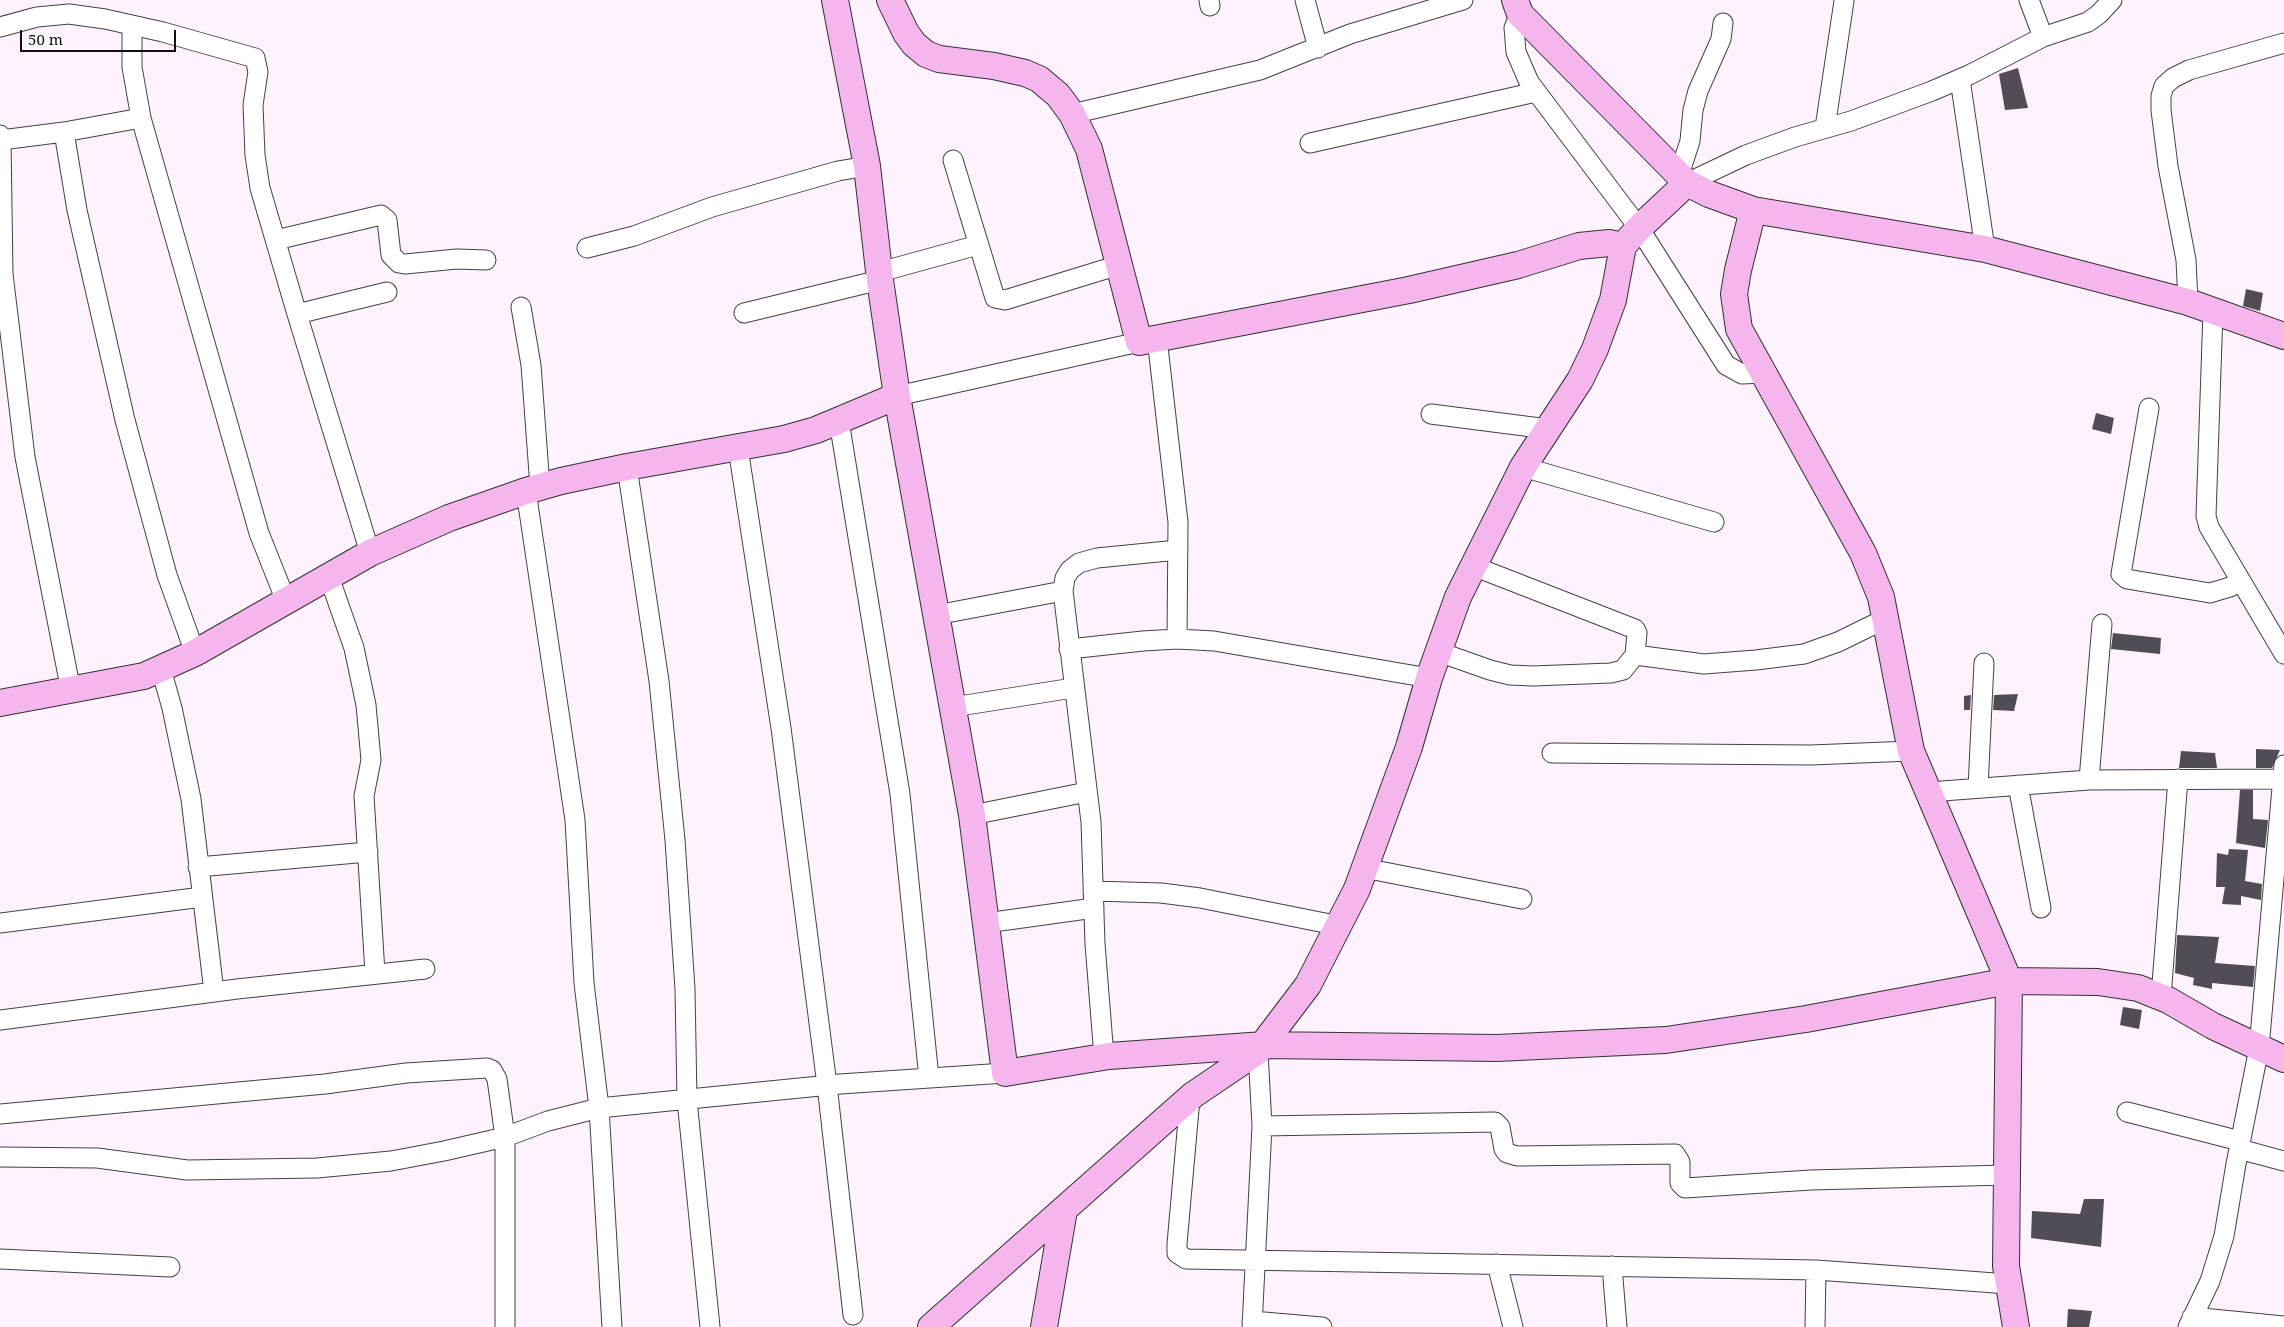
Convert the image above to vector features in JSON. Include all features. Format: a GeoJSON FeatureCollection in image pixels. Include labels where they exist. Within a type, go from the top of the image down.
{"type":"FeatureCollection","features":[{"type":"Feature","properties":{"kind":"street"},"geometry":{"type":"LineString","coordinates":[[835,0],[867,166],[897,396],[972,815],[1005,1073]]}},
{"type":"Feature","properties":{"kind":"street"},"geometry":{"type":"LineString","coordinates":[[890,0],[906,33],[914,44],[926,54],[939,59],[994,66],[1025,73],[1051,87],[1072,114],[1089,149],[1119,265],[1148,340],[1178,522],[1177,639]]}},
{"type":"Feature","properties":{"kind":"street"},"geometry":{"type":"LineString","coordinates":[[1305,0],[1318,48]]}},
{"type":"Feature","properties":{"kind":"street"},"geometry":{"type":"LineString","coordinates":[[1072,114],[1260,70],[1350,34],[1463,0]]}},
{"type":"Feature","properties":{"kind":"street"},"geometry":{"type":"LineString","coordinates":[[2029,0],[2043,37]]}},
{"type":"Feature","properties":{"kind":"street"},"geometry":{"type":"LineString","coordinates":[[932,1327],[1190,1098],[1261,1048],[1308,985],[1358,889],[1409,747],[1428,678],[1458,597],[1523,467],[1580,380],[1595,349],[1613,300],[1631,237],[1683,179],[1746,155],[1887,108],[1960,79],[2043,37],[2088,22],[2100,14],[2112,0]]}},
{"type":"Feature","properties":{"kind":"street"},"geometry":{"type":"LineString","coordinates":[[1825,128],[1844,1]]}},
{"type":"Feature","properties":{"kind":"street"},"geometry":{"type":"LineString","coordinates":[[1518,7],[1514,28],[1516,52],[1529,82],[1631,237],[1726,365],[1742,374],[1764,373]]}},
{"type":"Feature","properties":{"kind":"street"},"geometry":{"type":"LineString","coordinates":[[1518,7],[1683,179],[1709,194],[1753,210],[1985,249],[2188,302],[2284,336]]}},
{"type":"Feature","properties":{"kind":"street"},"geometry":{"type":"LineString","coordinates":[[0,27],[56,14],[96,18],[132,25],[255,58],[258,67],[253,105],[255,155],[260,188],[370,553]]}},
{"type":"Feature","properties":{"kind":"street"},"geometry":{"type":"LineString","coordinates":[[1683,179],[1693,110],[1698,91],[1721,39],[1723,23]]}},
{"type":"Feature","properties":{"kind":"street"},"geometry":{"type":"LineString","coordinates":[[132,25],[132,67],[141,118],[259,533],[286,601]]}},
{"type":"Feature","properties":{"kind":"street"},"geometry":{"type":"LineString","coordinates":[[2188,302],[2186,260],[2168,166],[2160,96],[2164,86],[2173,78],[2190,70],[2284,43]]}},
{"type":"Feature","properties":{"kind":"street"},"geometry":{"type":"LineString","coordinates":[[1960,79],[1985,249]]}},
{"type":"Feature","properties":{"kind":"street"},"geometry":{"type":"LineString","coordinates":[[1310,143],[1536,92]]}},
{"type":"Feature","properties":{"kind":"street"},"geometry":{"type":"LineString","coordinates":[[1,140],[64,132],[141,118]]}},
{"type":"Feature","properties":{"kind":"street"},"geometry":{"type":"LineString","coordinates":[[64,132],[77,210],[125,420],[167,575],[194,653]]}},
{"type":"Feature","properties":{"kind":"street"},"geometry":{"type":"LineString","coordinates":[[0,135],[4,274],[25,457],[72,691]]}},
{"type":"Feature","properties":{"kind":"street"},"geometry":{"type":"LineString","coordinates":[[953,160],[993,294],[999,300],[1005,300],[1119,265]]}},
{"type":"Feature","properties":{"kind":"street"},"geometry":{"type":"LineString","coordinates":[[587,248],[634,236],[712,207],[838,171],[867,166]]}},
{"type":"Feature","properties":{"kind":"street"},"geometry":{"type":"LineString","coordinates":[[1753,210],[1734,294],[1739,329],[1863,553],[1881,597],[1911,750],[2009,981],[2006,1266],[2016,1327]]}},
{"type":"Feature","properties":{"kind":"street"},"geometry":{"type":"LineString","coordinates":[[276,240],[382,216],[388,220],[391,255],[399,263],[486,260]]}},
{"type":"Feature","properties":{"kind":"street"},"geometry":{"type":"LineString","coordinates":[[0,703],[138,678],[161,669],[194,653],[370,553],[449,518],[533,489],[627,467],[784,439],[839,421],[897,396],[1148,340],[1410,290],[1518,265],[1579,246],[1609,243],[1631,237]]}},
{"type":"Feature","properties":{"kind":"street"},"geometry":{"type":"LineString","coordinates":[[744,313],[880,276],[978,245]]}},
{"type":"Feature","properties":{"kind":"street"},"geometry":{"type":"LineString","coordinates":[[297,314],[387,292]]}},
{"type":"Feature","properties":{"kind":"street"},"geometry":{"type":"LineString","coordinates":[[521,307],[531,364],[533,489],[575,820],[584,983],[599,1108],[612,1327]]}},
{"type":"Feature","properties":{"kind":"street"},"geometry":{"type":"LineString","coordinates":[[2213,310],[2206,516],[2209,527],[2284,654]]}},
{"type":"Feature","properties":{"kind":"street"},"geometry":{"type":"LineString","coordinates":[[2149,408],[2121,574],[2126,579],[2210,593],[2230,587],[2240,581]]}},
{"type":"Feature","properties":{"kind":"street"},"geometry":{"type":"LineString","coordinates":[[1431,414],[1548,429]]}},
{"type":"Feature","properties":{"kind":"street"},"geometry":{"type":"LineString","coordinates":[[839,421],[900,794],[929,1078]]}},
{"type":"Feature","properties":{"kind":"street"},"geometry":{"type":"LineString","coordinates":[[738,448],[781,728],[827,1085],[853,1314]]}},
{"type":"Feature","properties":{"kind":"street"},"geometry":{"type":"LineString","coordinates":[[627,467],[659,681],[673,822],[685,989],[687,1100],[710,1327]]}},
{"type":"Feature","properties":{"kind":"street"},"geometry":{"type":"LineString","coordinates":[[1523,467],[1714,522]]}},
{"type":"Feature","properties":{"kind":"street"},"geometry":{"type":"LineString","coordinates":[[1104,1057],[1091,822],[1073,688],[1063,591],[1065,578],[1070,570],[1079,563],[1097,558],[1178,550]]}},
{"type":"Feature","properties":{"kind":"street"},"geometry":{"type":"LineString","coordinates":[[1439,652],[1490,670],[1533,676],[1620,671],[1625,668],[1635,655],[1637,633],[1635,629],[1473,566]]}},
{"type":"Feature","properties":{"kind":"street"},"geometry":{"type":"LineString","coordinates":[[329,577],[354,648],[366,704],[371,760],[364,796],[376,973]]}},
{"type":"Feature","properties":{"kind":"street"},"geometry":{"type":"LineString","coordinates":[[936,615],[1063,591]]}},
{"type":"Feature","properties":{"kind":"street"},"geometry":{"type":"LineString","coordinates":[[1635,655],[1704,664],[1804,654],[1838,642],[1885,619]]}},
{"type":"Feature","properties":{"kind":"street"},"geometry":{"type":"LineString","coordinates":[[2089,780],[2102,624]]}},
{"type":"Feature","properties":{"kind":"street"},"geometry":{"type":"LineString","coordinates":[[1069,649],[1177,639],[1214,642],[1428,678]]}},
{"type":"Feature","properties":{"kind":"street"},"geometry":{"type":"LineString","coordinates":[[1978,788],[1984,663]]}},
{"type":"Feature","properties":{"kind":"street"},"geometry":{"type":"LineString","coordinates":[[161,669],[172,708],[191,799],[214,992]]}},
{"type":"Feature","properties":{"kind":"street"},"geometry":{"type":"LineString","coordinates":[[953,707],[1073,688]]}},
{"type":"Feature","properties":{"kind":"street"},"geometry":{"type":"LineString","coordinates":[[1552,753],[1811,756],[1911,750]]}},
{"type":"Feature","properties":{"kind":"street"},"geometry":{"type":"LineString","coordinates":[[1929,792],[2089,780],[2178,779],[2284,774],[2276,952],[2224,1236],[2210,1281],[2190,1322],[2284,1326]]}},
{"type":"Feature","properties":{"kind":"street"},"geometry":{"type":"LineString","coordinates":[[2161,997],[2178,779]]}},
{"type":"Feature","properties":{"kind":"street"},"geometry":{"type":"LineString","coordinates":[[2018,785],[2041,908]]}},
{"type":"Feature","properties":{"kind":"street"},"geometry":{"type":"LineString","coordinates":[[972,815],[1086,792]]}},
{"type":"Feature","properties":{"kind":"street"},"geometry":{"type":"LineString","coordinates":[[198,867],[368,852]]}},
{"type":"Feature","properties":{"kind":"street"},"geometry":{"type":"LineString","coordinates":[[1364,868],[1522,899]]}},
{"type":"Feature","properties":{"kind":"street"},"geometry":{"type":"LineString","coordinates":[[986,923],[1094,900],[1161,893],[1200,898],[1340,926]]}},
{"type":"Feature","properties":{"kind":"street"},"geometry":{"type":"LineString","coordinates":[[0,924],[202,898]]}},
{"type":"Feature","properties":{"kind":"street"},"geometry":{"type":"LineString","coordinates":[[0,1020],[214,992],[425,969]]}},
{"type":"Feature","properties":{"kind":"street"},"geometry":{"type":"LineString","coordinates":[[0,1157],[97,1158],[187,1170],[317,1168],[391,1161],[505,1137],[548,1121],[599,1108],[827,1085],[1005,1073],[1104,1057],[1261,1048],[1497,1048],[1666,1040],[1806,1019],[2009,981],[2098,982],[2138,988],[2161,997],[2213,1026],[2284,1059]]}},
{"type":"Feature","properties":{"kind":"street"},"geometry":{"type":"LineString","coordinates":[[1261,1048],[1262,1126],[1252,1324],[1322,1327]]}},
{"type":"Feature","properties":{"kind":"street"},"geometry":{"type":"LineString","coordinates":[[0,1114],[325,1084],[406,1072],[487,1068],[495,1073],[505,1137],[505,1327]]}},
{"type":"Feature","properties":{"kind":"street"},"geometry":{"type":"LineString","coordinates":[[1190,1098],[1177,1253],[1186,1259],[1816,1270],[2009,1284]]}},
{"type":"Feature","properties":{"kind":"street"},"geometry":{"type":"LineString","coordinates":[[2127,1112],[2240,1145],[2284,1162]]}},
{"type":"Feature","properties":{"kind":"street"},"geometry":{"type":"LineString","coordinates":[[1262,1126],[1495,1122],[1500,1127],[1504,1149],[1508,1153],[1517,1156],[1675,1154],[1680,1162],[1680,1183],[1685,1188],[1811,1180],[2007,1176]]}},
{"type":"Feature","properties":{"kind":"street"},"geometry":{"type":"LineString","coordinates":[[1044,1327],[1064,1210]]}},
{"type":"Feature","properties":{"kind":"street"},"geometry":{"type":"LineString","coordinates":[[0,1258],[170,1267]]}},
{"type":"Feature","properties":{"kind":"street"},"geometry":{"type":"LineString","coordinates":[[1497,1264],[1513,1327]]}},
{"type":"Feature","properties":{"kind":"street"},"geometry":{"type":"LineString","coordinates":[[1612,1266],[1618,1327]]}},
{"type":"Feature","properties":{"kind":"street"},"geometry":{"type":"LineString","coordinates":[[1815,1327],[1816,1270]]}},
{"type":"Feature","properties":{"kind":"building"},"geometry":{"type":"Polygon","coordinates":[[[2018,68],[2028,108],[2005,110],[1999,74],[2018,68]]]}},
{"type":"Feature","properties":{"kind":"building"},"geometry":{"type":"Polygon","coordinates":[[[2246,289],[2263,293],[2260,311],[2243,306],[2246,289]]]}},
{"type":"Feature","properties":{"kind":"building"},"geometry":{"type":"Polygon","coordinates":[[[2096,413],[2114,418],[2111,434],[2092,429],[2096,413]]]}},
{"type":"Feature","properties":{"kind":"building"},"geometry":{"type":"Polygon","coordinates":[[[2113,633],[2161,638],[2160,654],[2111,649],[2113,633]]]}},
{"type":"Feature","properties":{"kind":"building"},"geometry":{"type":"Polygon","coordinates":[[[2018,694],[2014,711],[1993,710],[1994,695],[2018,694]]]}},
{"type":"Feature","properties":{"kind":"building"},"geometry":{"type":"Polygon","coordinates":[[[1971,695],[1970,710],[1964,710],[1964,696],[1971,695]]]}},
{"type":"Feature","properties":{"kind":"building"},"geometry":{"type":"Polygon","coordinates":[[[2256,749],[2280,750],[2272,768],[2256,768],[2256,749]]]}},
{"type":"Feature","properties":{"kind":"building"},"geometry":{"type":"Polygon","coordinates":[[[2181,751],[2215,753],[2217,768],[2179,768],[2181,751]]]}},
{"type":"Feature","properties":{"kind":"building"},"geometry":{"type":"Polygon","coordinates":[[[2240,790],[2253,790],[2253,819],[2268,820],[2265,848],[2236,843],[2240,790]]]}},
{"type":"Feature","properties":{"kind":"building"},"geometry":{"type":"Polygon","coordinates":[[[2229,849],[2248,850],[2245,881],[2262,884],[2261,900],[2241,896],[2241,905],[2222,904],[2225,887],[2216,887],[2217,853],[2228,855],[2229,849]]]}},
{"type":"Feature","properties":{"kind":"building"},"geometry":{"type":"Polygon","coordinates":[[[2177,935],[2219,937],[2215,963],[2255,966],[2253,987],[2212,983],[2212,989],[2193,985],[2194,978],[2175,973],[2177,935]]]}},
{"type":"Feature","properties":{"kind":"building"},"geometry":{"type":"Polygon","coordinates":[[[2123,1007],[2142,1010],[2139,1029],[2120,1025],[2123,1007]]]}},
{"type":"Feature","properties":{"kind":"building"},"geometry":{"type":"Polygon","coordinates":[[[2084,1199],[2104,1199],[2101,1247],[2031,1238],[2032,1211],[2080,1214],[2084,1199]]]}},
{"type":"Feature","properties":{"kind":"building"},"geometry":{"type":"Polygon","coordinates":[[[2068,1309],[2092,1311],[2089,1327],[2067,1327],[2068,1309]]]}}]}
